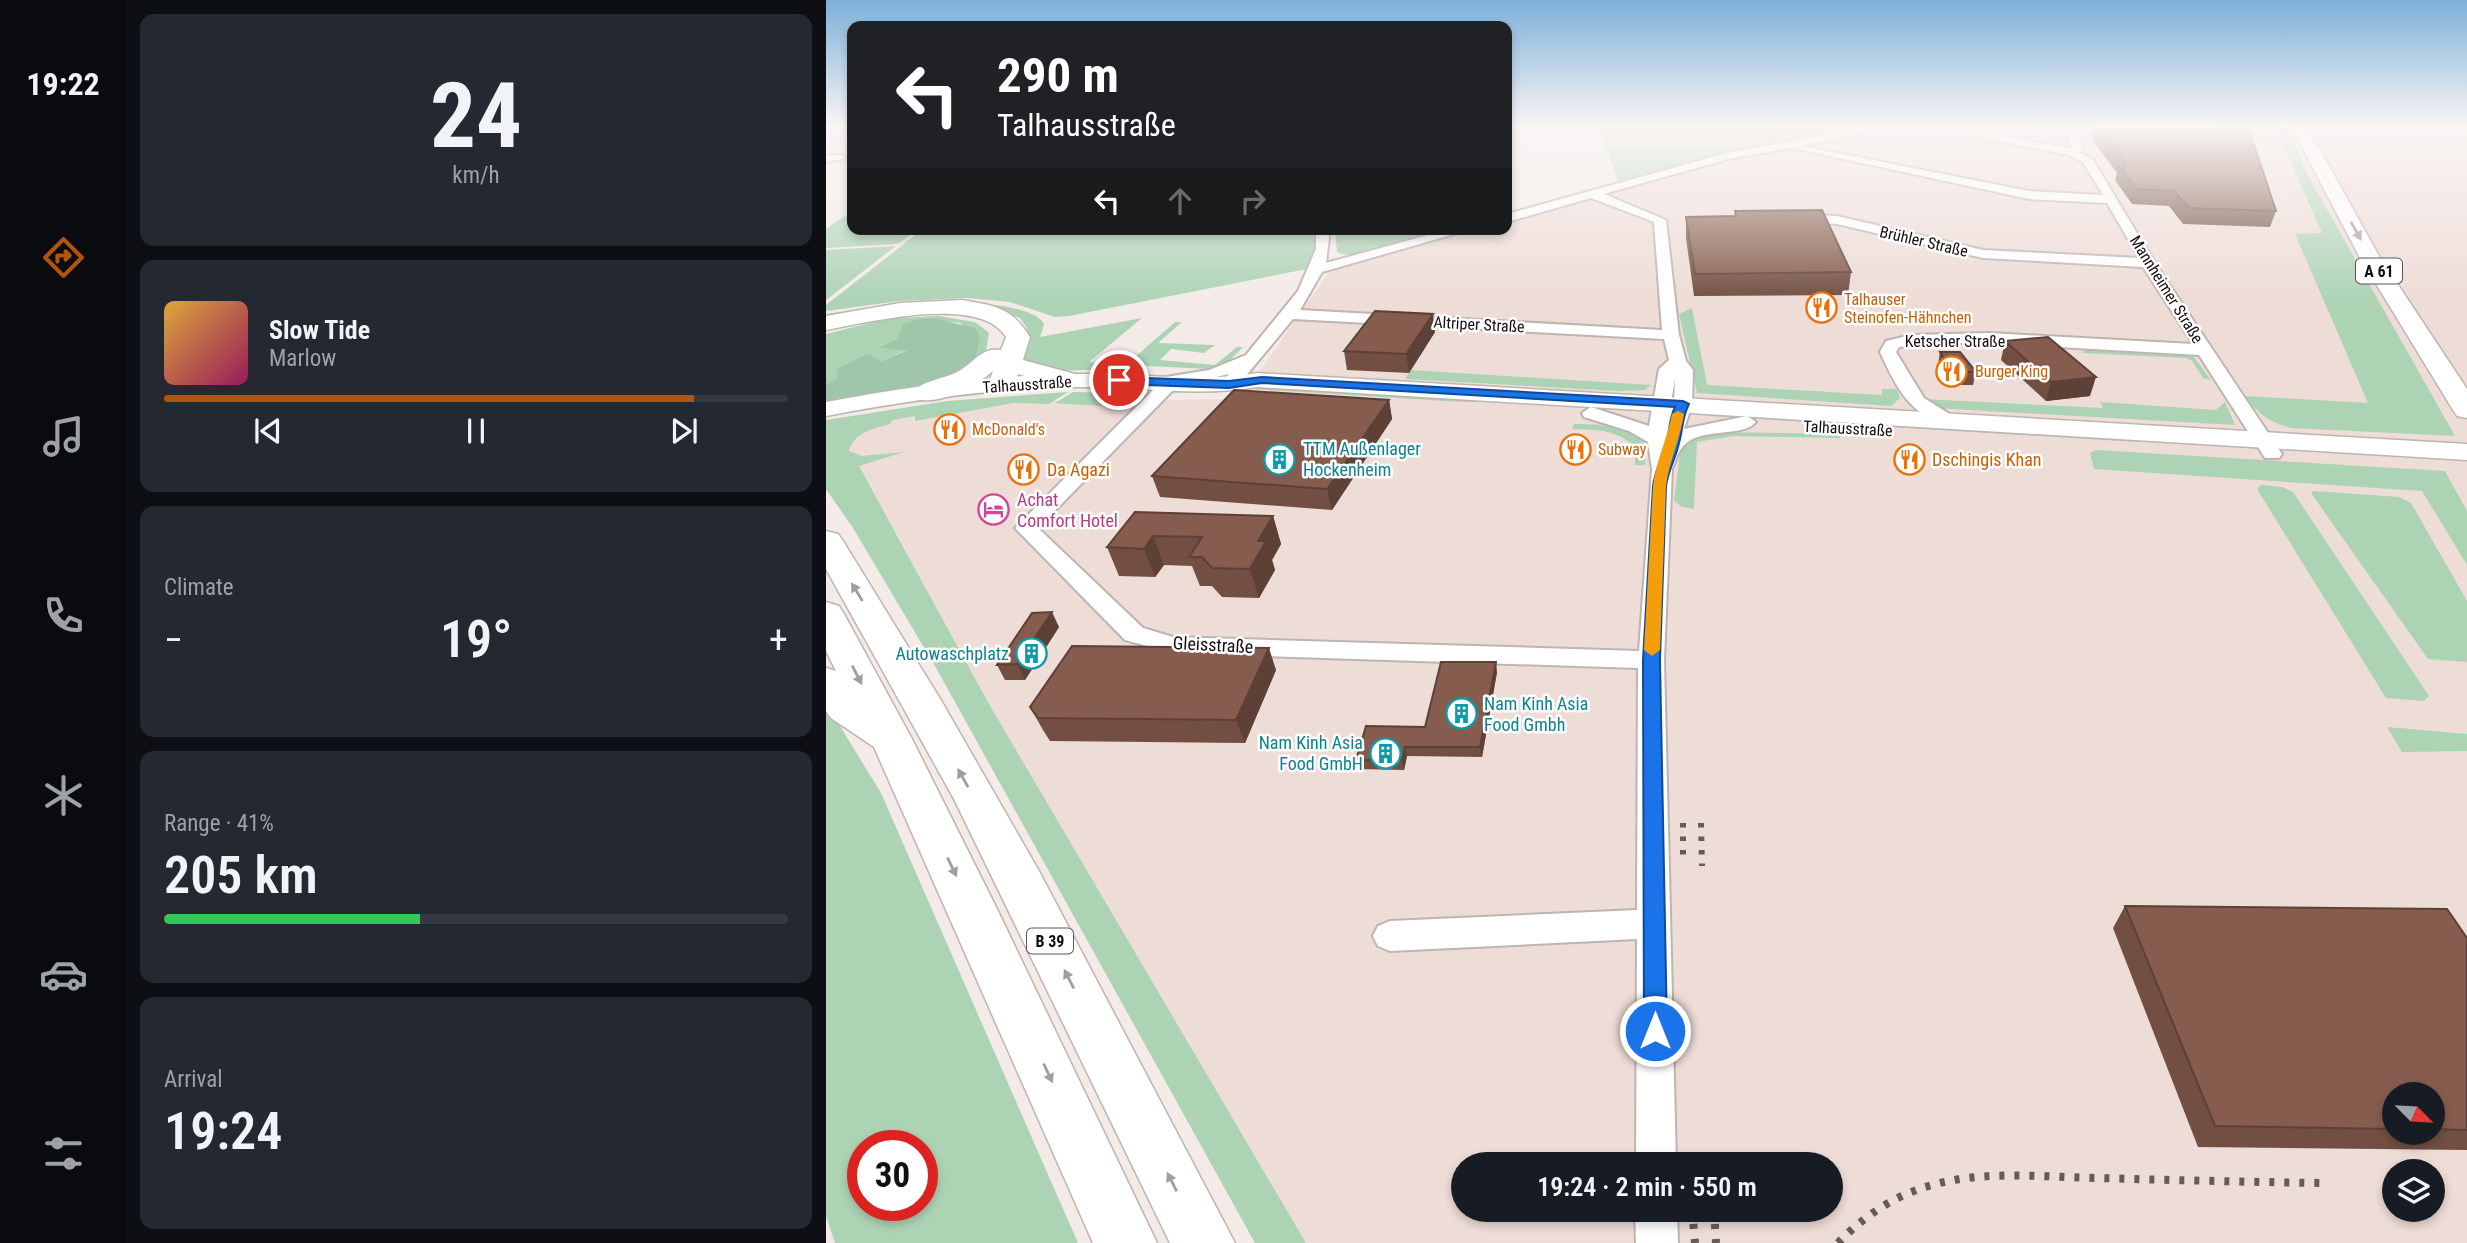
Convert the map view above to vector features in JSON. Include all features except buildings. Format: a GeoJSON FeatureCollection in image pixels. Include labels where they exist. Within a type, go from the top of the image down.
{"type":"FeatureCollection","features":[{"type":"Feature","properties":{"kind":"highway","name":"A 61"},"geometry":{"type":"LineString","coordinates":[[2331,186],[2369,256],[2467,410]]}},
{"type":"Feature","properties":{"kind":"highway","name":"A 61"},"geometry":{"type":"LineString","coordinates":[[2352,186],[2402,270]]}},
{"type":"Feature","properties":{"kind":"highway"},"geometry":{"type":"LineString","coordinates":[[826,323],[925,308],[970,308],[993,312],[1012,323],[1018,337],[996,373]]}},
{"type":"Feature","properties":{"kind":"highway"},"geometry":{"type":"LineString","coordinates":[[826,331],[882,318],[949,314],[973,318],[992,327],[997,344],[996,373]]}},
{"type":"Feature","properties":{"kind":"highway"},"geometry":{"type":"LineString","coordinates":[[925,393],[967,378],[982,369],[996,373],[1066,380]]}},
{"type":"Feature","properties":{"kind":"highway","name":"B 39"},"geometry":{"type":"LineString","coordinates":[[826,541],[888,643],[1022,887],[1203,1243]]}},
{"type":"Feature","properties":{"kind":"highway"},"geometry":{"type":"LineString","coordinates":[[826,614],[891,739],[1125,1243]]}},
{"type":"Feature","properties":{"kind":"highway"},"geometry":{"type":"LineString","coordinates":[[826,682],[845,708],[891,739]]}},
{"type":"Feature","properties":{"kind":"main road","name":"Talhausstraße"},"geometry":{"type":"LineString","coordinates":[[1066,380],[1177,381],[1229,385],[1262,380],[1668,421],[1747,422],[2268,447],[2467,452]]}},
{"type":"Feature","properties":{"kind":"main road","name":"Talhausstraße"},"geometry":{"type":"LineString","coordinates":[[1229,385],[1247,392],[1591,413],[1668,421],[1880,416],[1950,420],[2467,466]]}},
{"type":"Feature","properties":{"kind":"main road"},"geometry":{"type":"LineString","coordinates":[[826,409],[925,393]]}},
{"type":"Feature","properties":{"kind":"street"},"geometry":{"type":"LineString","coordinates":[[1512,217],[1620,186]]}},
{"type":"Feature","properties":{"kind":"street"},"geometry":{"type":"LineString","coordinates":[[1985,186],[2029,195],[2110,199]]}},
{"type":"Feature","properties":{"kind":"street","name":"Mannheimer Straße"},"geometry":{"type":"LineString","coordinates":[[2102,186],[2143,250],[2148,263],[2268,447]]}},
{"type":"Feature","properties":{"kind":"street"},"geometry":{"type":"LineString","coordinates":[[1591,194],[1667,219],[1671,335],[1678,362],[1684,370],[1668,421],[1662,468],[1651,660],[1656,1152]]}},
{"type":"Feature","properties":{"kind":"street","name":"Brühler Straße"},"geometry":{"type":"LineString","coordinates":[[1781,218],[1831,219],[1983,254],[2148,263]]}},
{"type":"Feature","properties":{"kind":"street"},"geometry":{"type":"LineString","coordinates":[[1229,385],[1287,314],[1318,270],[1324,246],[1323,235]]}},
{"type":"Feature","properties":{"kind":"street"},"geometry":{"type":"LineString","coordinates":[[1318,270],[1443,235]]}},
{"type":"Feature","properties":{"kind":"street","name":"Altriper Straße"},"geometry":{"type":"LineString","coordinates":[[1287,314],[1671,335]]}},
{"type":"Feature","properties":{"kind":"street","name":"Ketscher Straße"},"geometry":{"type":"LineString","coordinates":[[1910,399],[1888,352],[1888,347],[1901,340],[1952,338],[2205,350]]}},
{"type":"Feature","properties":{"kind":"street"},"geometry":{"type":"LineString","coordinates":[[1177,381],[1227,369],[1252,356]]}},
{"type":"Feature","properties":{"kind":"street","name":"Gleisstraße"},"geometry":{"type":"LineString","coordinates":[[1177,381],[1136,417],[1026,528],[1134,634],[1173,645],[1651,660]]}},
{"type":"Feature","properties":{"kind":"street"},"geometry":{"type":"LineString","coordinates":[[1880,416],[1905,405],[1910,399],[1921,409],[1950,420]]}},
{"type":"Feature","properties":{"kind":"street"},"geometry":{"type":"LineString","coordinates":[[1390,936],[1655,924]]}},
{"type":"Feature","properties":{"kind":"street"},"geometry":{"type":"LineString","coordinates":[[1657,1222],[1657,1243]]}},
{"type":"Feature","properties":{"kind":"shaded area"},"geometry":{"type":"Polygon","coordinates":[[[1636,186],[2467,186],[2467,1243],[1306,1243],[989,704],[894,529],[826,430],[999,402],[1240,399],[1330,271],[1459,235],[1512,235],[1512,221],[1636,186]]]}},
{"type":"Feature","properties":{"kind":"green space"},"geometry":{"type":"Polygon","coordinates":[[[2301,186],[2314,186],[2455,436],[2292,428],[2265,417],[2245,396],[2368,403],[2295,234],[2322,233],[2301,186]]]}},
{"type":"Feature","properties":{"kind":"green space"},"geometry":{"type":"Polygon","coordinates":[[[847,214],[847,235],[910,235],[898,244],[826,248],[826,229],[847,214]]]}},
{"type":"Feature","properties":{"kind":"green space"},"geometry":{"type":"Polygon","coordinates":[[[915,235],[1318,235],[1319,241],[1311,267],[1307,269],[1069,316],[1055,317],[1010,302],[967,298],[899,301],[826,311],[826,305],[915,235]]]}},
{"type":"Feature","properties":{"kind":"green space"},"geometry":{"type":"Polygon","coordinates":[[[1336,235],[1434,235],[1371,253],[1346,255],[1337,252],[1336,235]]]}},
{"type":"Feature","properties":{"kind":"green space"},"geometry":{"type":"Polygon","coordinates":[[[896,246],[826,300],[826,250],[896,246]]]}},
{"type":"Feature","properties":{"kind":"green space"},"geometry":{"type":"Polygon","coordinates":[[[950,301],[1001,306],[1028,312],[1044,324],[1040,337],[1142,318],[1089,362],[1127,364],[1175,322],[1182,322],[1158,343],[1215,345],[1204,353],[1171,349],[1160,360],[1215,365],[1237,347],[1243,347],[1227,363],[1207,369],[1127,365],[1121,369],[1053,371],[1028,364],[1024,358],[1029,344],[1027,328],[1020,318],[992,308],[826,321],[826,314],[950,301]]]}},
{"type":"Feature","properties":{"kind":"green space"},"geometry":{"type":"Polygon","coordinates":[[[1692,308],[1707,385],[1882,395],[1882,389],[1897,389],[1900,398],[1891,406],[1697,393],[1679,314],[1692,308]]]}},
{"type":"Feature","properties":{"kind":"green space"},"geometry":{"type":"Polygon","coordinates":[[[938,316],[975,322],[989,333],[985,357],[975,368],[961,323],[920,319],[898,338],[880,346],[907,350],[826,384],[826,334],[886,319],[938,316]]]}},
{"type":"Feature","properties":{"kind":"green space"},"geometry":{"type":"Polygon","coordinates":[[[920,319],[937,319],[975,328],[980,337],[975,360],[951,382],[826,402],[826,384],[837,379],[837,369],[867,354],[881,361],[906,351],[879,347],[898,338],[903,324],[920,319]]]}},
{"type":"Feature","properties":{"kind":"green space"},"geometry":{"type":"Polygon","coordinates":[[[2085,349],[2193,356],[2211,380],[2203,378],[2192,361],[2186,358],[2082,353],[2085,349]]]}},
{"type":"Feature","properties":{"kind":"green space"},"geometry":{"type":"Polygon","coordinates":[[[1411,370],[1651,385],[1645,390],[1617,391],[1405,379],[1411,370]]]}},
{"type":"Feature","properties":{"kind":"green space"},"geometry":{"type":"Polygon","coordinates":[[[1258,384],[1521,402],[1462,402],[1253,389],[1258,384]]]}},
{"type":"Feature","properties":{"kind":"green space"},"geometry":{"type":"Polygon","coordinates":[[[1068,392],[1049,404],[1013,403],[915,421],[915,416],[893,420],[890,424],[860,436],[849,451],[862,456],[904,452],[859,466],[989,704],[1306,1243],[1255,1243],[935,666],[853,528],[826,489],[826,420],[947,401],[1068,392]]]}},
{"type":"Feature","properties":{"kind":"green space"},"geometry":{"type":"Polygon","coordinates":[[[1073,392],[1146,396],[1132,408],[1055,403],[1073,392]]]}},
{"type":"Feature","properties":{"kind":"green space"},"geometry":{"type":"Polygon","coordinates":[[[1922,399],[2103,408],[2100,402],[2216,410],[2225,402],[2235,425],[1934,408],[1922,399]]]}},
{"type":"Feature","properties":{"kind":"green space"},"geometry":{"type":"Polygon","coordinates":[[[1710,413],[2159,439],[2137,442],[1709,416],[1710,413]]]}},
{"type":"Feature","properties":{"kind":"green space"},"geometry":{"type":"Polygon","coordinates":[[[1574,424],[1603,425],[1632,434],[1646,446],[1645,465],[1635,465],[1635,449],[1629,442],[1607,432],[1572,429],[1574,424]]]}},
{"type":"Feature","properties":{"kind":"green space"},"geometry":{"type":"Polygon","coordinates":[[[1721,432],[1840,434],[1840,438],[1733,436],[1697,442],[1694,509],[1682,507],[1674,501],[1681,446],[1694,437],[1721,432]]]}},
{"type":"Feature","properties":{"kind":"green space"},"geometry":{"type":"Polygon","coordinates":[[[2096,450],[2445,471],[2467,511],[2467,565],[2422,491],[2094,469],[2090,453],[2096,450]]]}},
{"type":"Feature","properties":{"kind":"green space"},"geometry":{"type":"Polygon","coordinates":[[[2261,485],[2282,487],[2293,492],[2429,696],[2424,701],[2386,698],[2257,489],[2261,485]]]}},
{"type":"Feature","properties":{"kind":"green space"},"geometry":{"type":"Polygon","coordinates":[[[2311,493],[2399,497],[2411,503],[2467,601],[2467,662],[2428,659],[2311,493]]]}},
{"type":"Feature","properties":{"kind":"green space"},"geometry":{"type":"Polygon","coordinates":[[[826,703],[881,793],[1078,1243],[835,1243],[826,1216],[826,703]]]}},
{"type":"Feature","properties":{"kind":"green space"},"geometry":{"type":"Polygon","coordinates":[[[2387,727],[2467,734],[2467,751],[2402,752],[2387,727]]]}},
{"type":"Feature","properties":{"kind":"railway"},"geometry":{"type":"LineString","coordinates":[[1683,823],[1683,860]]}},
{"type":"Feature","properties":{"kind":"railway"},"geometry":{"type":"LineString","coordinates":[[1701,823],[1702,866]]}},
{"type":"Feature","properties":{"kind":"railway"},"geometry":{"type":"LineString","coordinates":[[1838,1243],[1869,1215],[1905,1194],[1972,1177],[2324,1183]]}},
{"type":"Feature","properties":{"kind":"railway"},"geometry":{"type":"LineString","coordinates":[[1693,1222],[1695,1243]]}},
{"type":"Feature","properties":{"kind":"railway"},"geometry":{"type":"LineString","coordinates":[[1715,1222],[1716,1243]]}},
{"type":"Feature","properties":{"kind":"slow traffic"},"geometry":{"type":"LineString","coordinates":[[1652,650],[1660,486],[1662,468],[1673,444],[1678,414]]}},
{"type":"Feature","properties":{"kind":"place","name":"Talhauser Steinofen-Hähnchen"},"geometry":{"type":"Point","coordinates":[1821,308]}},
{"type":"Feature","properties":{"kind":"place","name":"Burger King"},"geometry":{"type":"Point","coordinates":[1952,371]}},
{"type":"Feature","properties":{"kind":"place","name":"McDonald's"},"geometry":{"type":"Point","coordinates":[949,429]}},
{"type":"Feature","properties":{"kind":"place","name":"Subway"},"geometry":{"type":"Point","coordinates":[1575,449]}},
{"type":"Feature","properties":{"kind":"place","name":"TTM Außenlager Hockenheim"},"geometry":{"type":"Point","coordinates":[1280,459]}},
{"type":"Feature","properties":{"kind":"place","name":"Dschingis Khan"},"geometry":{"type":"Point","coordinates":[1909,460]}},
{"type":"Feature","properties":{"kind":"place","name":"Da Agazi"},"geometry":{"type":"Point","coordinates":[1024,470]}},
{"type":"Feature","properties":{"kind":"place","name":"Achat Comfort Hotel"},"geometry":{"type":"Point","coordinates":[994,510]}},
{"type":"Feature","properties":{"kind":"place","name":"Autowaschplatz"},"geometry":{"type":"Point","coordinates":[1032,654]}},
{"type":"Feature","properties":{"kind":"place","name":"Nam Kinh Asia Food Gmbh"},"geometry":{"type":"Point","coordinates":[1461,714]}},
{"type":"Feature","properties":{"kind":"place","name":"Nam Kinh Asia Food GmbH"},"geometry":{"type":"Point","coordinates":[1386,753]}},
{"type":"Feature","properties":{"kind":"route"},"geometry":{"type":"LineString","coordinates":[[1119,380],[1229,385],[1262,380],[1683,404],[1676,418],[1673,444],[1662,468],[1651,660],[1655,1031]]}}]}
